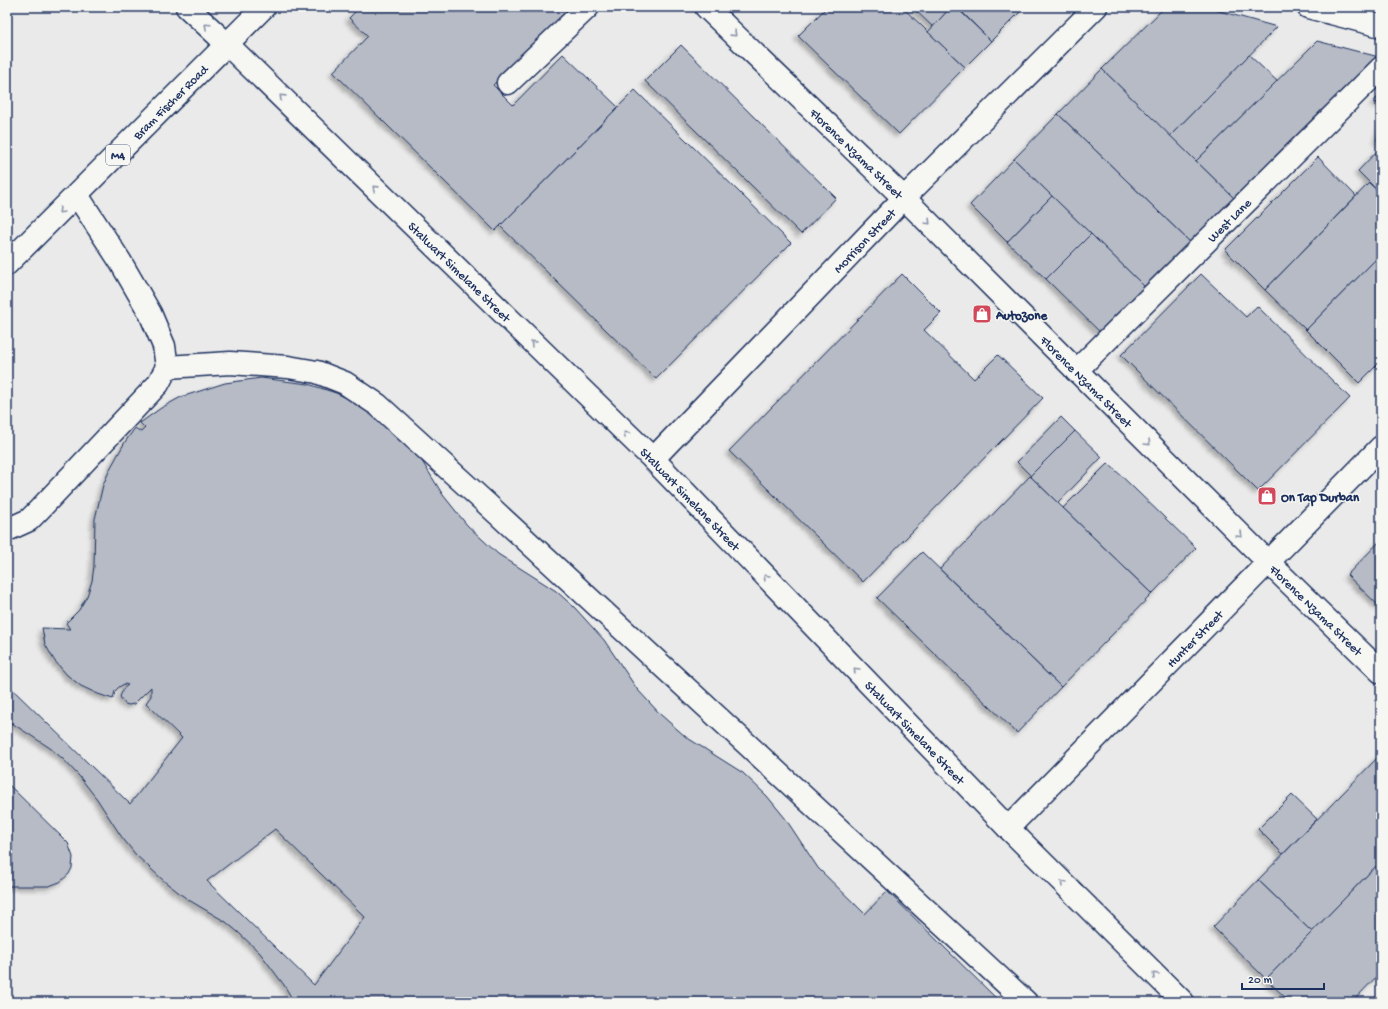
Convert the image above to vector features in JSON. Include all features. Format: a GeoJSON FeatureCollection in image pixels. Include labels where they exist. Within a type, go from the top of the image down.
{"type":"FeatureCollection","features":[{"type":"Feature","properties":{"kind":"main road","name":"Stalwart Simelane Street"},"geometry":{"type":"LineString","coordinates":[[187,7],[228,45],[653,459],[1008,828],[1183,1002]]}},
{"type":"Feature","properties":{"kind":"main road","name":"Bram Fischer Road"},"geometry":{"type":"LineString","coordinates":[[7,264],[228,45],[264,7]]}},
{"type":"Feature","properties":{"kind":"main road"},"geometry":{"type":"LineString","coordinates":[[508,83],[588,7]]}},
{"type":"Feature","properties":{"kind":"main road","name":"Florence Nzama Street"},"geometry":{"type":"LineString","coordinates":[[706,7],[904,198],[1268,562],[1381,672]]}},
{"type":"Feature","properties":{"kind":"main road","name":"Morrison Street"},"geometry":{"type":"LineString","coordinates":[[653,459],[904,198],[1096,7]]}},
{"type":"Feature","properties":{"kind":"main road"},"geometry":{"type":"LineString","coordinates":[[1308,7],[1381,26]]}},
{"type":"Feature","properties":{"kind":"main road","name":"West Lane"},"geometry":{"type":"LineString","coordinates":[[1076,371],[1381,68]]}},
{"type":"Feature","properties":{"kind":"main road"},"geometry":{"type":"LineString","coordinates":[[7,530],[29,520],[37,512],[158,384],[167,367],[164,346],[150,313],[120,261],[77,195]]}},
{"type":"Feature","properties":{"kind":"main road"},"geometry":{"type":"LineString","coordinates":[[167,367],[230,363],[288,367],[317,372],[345,383],[378,405],[1026,1002]]}},
{"type":"Feature","properties":{"kind":"main road","name":"Hunter Street"},"geometry":{"type":"LineString","coordinates":[[1008,828],[1381,447]]}},
{"type":"Feature","properties":{"kind":"building"},"geometry":{"type":"Polygon","coordinates":[[[360,7],[570,7],[493,85],[513,105],[563,54],[618,107],[495,231],[333,72],[368,36],[349,18],[360,7]]]}},
{"type":"Feature","properties":{"kind":"building"},"geometry":{"type":"Polygon","coordinates":[[[827,7],[902,7],[965,67],[899,134],[798,36],[827,7]]]}},
{"type":"Feature","properties":{"kind":"building"},"geometry":{"type":"Polygon","coordinates":[[[912,7],[951,7],[933,27],[912,7]]]}},
{"type":"Feature","properties":{"kind":"building"},"geometry":{"type":"Polygon","coordinates":[[[951,7],[956,7],[991,41],[965,67],[928,32],[951,7]]]}},
{"type":"Feature","properties":{"kind":"building"},"geometry":{"type":"Polygon","coordinates":[[[957,7],[1025,7],[991,41],[957,7]]]}},
{"type":"Feature","properties":{"kind":"building"},"geometry":{"type":"Polygon","coordinates":[[[1165,7],[1205,7],[1277,27],[1170,136],[1102,69],[1165,7]]]}},
{"type":"Feature","properties":{"kind":"building"},"geometry":{"type":"Polygon","coordinates":[[[1317,41],[1379,57],[1237,201],[1196,161],[1317,41]]]}},
{"type":"Feature","properties":{"kind":"building"},"geometry":{"type":"Polygon","coordinates":[[[681,45],[836,198],[801,234],[645,81],[681,45]]]}},
{"type":"Feature","properties":{"kind":"building"},"geometry":{"type":"Polygon","coordinates":[[[1249,55],[1277,81],[1196,161],[1170,136],[1249,55]]]}},
{"type":"Feature","properties":{"kind":"building"},"geometry":{"type":"Polygon","coordinates":[[[1102,69],[1237,201],[1193,245],[1058,114],[1102,69]]]}},
{"type":"Feature","properties":{"kind":"building"},"geometry":{"type":"Polygon","coordinates":[[[635,90],[791,243],[656,379],[500,226],[635,90]]]}},
{"type":"Feature","properties":{"kind":"building"},"geometry":{"type":"Polygon","coordinates":[[[1381,94],[1381,104],[1373,102],[1381,94]]]}},
{"type":"Feature","properties":{"kind":"building"},"geometry":{"type":"Polygon","coordinates":[[[1058,114],[1193,245],[1148,290],[1014,159],[1058,114]]]}},
{"type":"Feature","properties":{"kind":"building"},"geometry":{"type":"Polygon","coordinates":[[[1381,125],[1381,144],[1377,140],[1381,125]]]}},
{"type":"Feature","properties":{"kind":"building"},"geometry":{"type":"Polygon","coordinates":[[[1381,147],[1381,194],[1358,171],[1381,147]]]}},
{"type":"Feature","properties":{"kind":"building"},"geometry":{"type":"Polygon","coordinates":[[[1318,157],[1356,196],[1265,290],[1225,250],[1318,157]]]}},
{"type":"Feature","properties":{"kind":"building"},"geometry":{"type":"Polygon","coordinates":[[[1014,159],[1052,196],[1007,242],[970,205],[1014,159]]]}},
{"type":"Feature","properties":{"kind":"building"},"geometry":{"type":"Polygon","coordinates":[[[1369,183],[1381,194],[1381,254],[1306,330],[1265,290],[1369,183]]]}},
{"type":"Feature","properties":{"kind":"building"},"geometry":{"type":"Polygon","coordinates":[[[1052,196],[1091,234],[1046,279],[1007,242],[1052,196]]]}},
{"type":"Feature","properties":{"kind":"building"},"geometry":{"type":"Polygon","coordinates":[[[1091,234],[1148,290],[1104,336],[1046,279],[1091,234]]]}},
{"type":"Feature","properties":{"kind":"building"},"geometry":{"type":"Polygon","coordinates":[[[1381,254],[1381,361],[1359,383],[1306,330],[1381,254]]]}},
{"type":"Feature","properties":{"kind":"building"},"geometry":{"type":"Polygon","coordinates":[[[902,274],[941,313],[924,330],[974,379],[998,355],[1043,398],[863,582],[729,451],[902,274]]]}},
{"type":"Feature","properties":{"kind":"building"},"geometry":{"type":"Polygon","coordinates":[[[1201,274],[1246,317],[1257,306],[1350,398],[1258,491],[1121,355],[1201,274]]]}},
{"type":"Feature","properties":{"kind":"building"},"geometry":{"type":"Polygon","coordinates":[[[261,378],[308,384],[336,393],[363,406],[389,426],[420,458],[443,495],[467,525],[498,554],[556,591],[574,607],[604,640],[637,689],[661,715],[686,737],[743,773],[767,796],[785,818],[818,868],[865,914],[887,891],[1000,1002],[294,1002],[284,985],[260,953],[239,933],[226,922],[187,899],[164,881],[136,855],[121,836],[97,799],[63,759],[50,748],[7,720],[7,684],[130,804],[182,738],[146,703],[151,696],[151,687],[134,704],[129,705],[125,704],[120,697],[123,689],[128,685],[124,684],[119,687],[115,691],[113,699],[81,686],[67,675],[54,660],[45,644],[42,628],[70,629],[66,623],[79,610],[87,596],[92,581],[94,566],[95,519],[103,485],[125,442],[135,428],[141,432],[145,428],[140,423],[161,408],[181,397],[225,383],[261,378]],[[275,829],[207,881],[314,985],[365,917],[275,829]]]}},
{"type":"Feature","properties":{"kind":"building"},"geometry":{"type":"Polygon","coordinates":[[[1061,417],[1075,431],[1031,476],[1017,462],[1061,417]]]}},
{"type":"Feature","properties":{"kind":"building"},"geometry":{"type":"Polygon","coordinates":[[[1075,431],[1102,457],[1058,503],[1030,476],[1075,431]]]}},
{"type":"Feature","properties":{"kind":"building"},"geometry":{"type":"Polygon","coordinates":[[[1108,463],[1196,548],[1152,594],[1063,508],[1108,463]]]}},
{"type":"Feature","properties":{"kind":"building"},"geometry":{"type":"Polygon","coordinates":[[[1030,476],[1152,594],[1061,687],[940,569],[1030,476]]]}},
{"type":"Feature","properties":{"kind":"building"},"geometry":{"type":"Polygon","coordinates":[[[1381,540],[1381,608],[1347,575],[1381,540]]]}},
{"type":"Feature","properties":{"kind":"building"},"geometry":{"type":"Polygon","coordinates":[[[922,552],[1061,687],[1017,733],[877,598],[922,552]]]}},
{"type":"Feature","properties":{"kind":"building"},"geometry":{"type":"Polygon","coordinates":[[[1381,754],[1381,861],[1312,932],[1258,880],[1381,754]]]}},
{"type":"Feature","properties":{"kind":"building"},"geometry":{"type":"Polygon","coordinates":[[[7,783],[68,843],[73,857],[72,868],[69,874],[60,882],[49,886],[7,886],[7,783]]]}},
{"type":"Feature","properties":{"kind":"building"},"geometry":{"type":"Polygon","coordinates":[[[1292,795],[1317,819],[1283,854],[1258,829],[1292,795]]]}},
{"type":"Feature","properties":{"kind":"building"},"geometry":{"type":"Polygon","coordinates":[[[1381,861],[1381,972],[1352,1002],[1290,1002],[1266,979],[1381,861]]]}},
{"type":"Feature","properties":{"kind":"building"},"geometry":{"type":"Polygon","coordinates":[[[1258,880],[1312,932],[1266,979],[1213,927],[1258,880]]]}},
{"type":"Feature","properties":{"kind":"place","name":"Autozone"},"geometry":{"type":"Point","coordinates":[982,314]}},
{"type":"Feature","properties":{"kind":"place","name":"On Tap Durban"},"geometry":{"type":"Point","coordinates":[1267,496]}}]}
